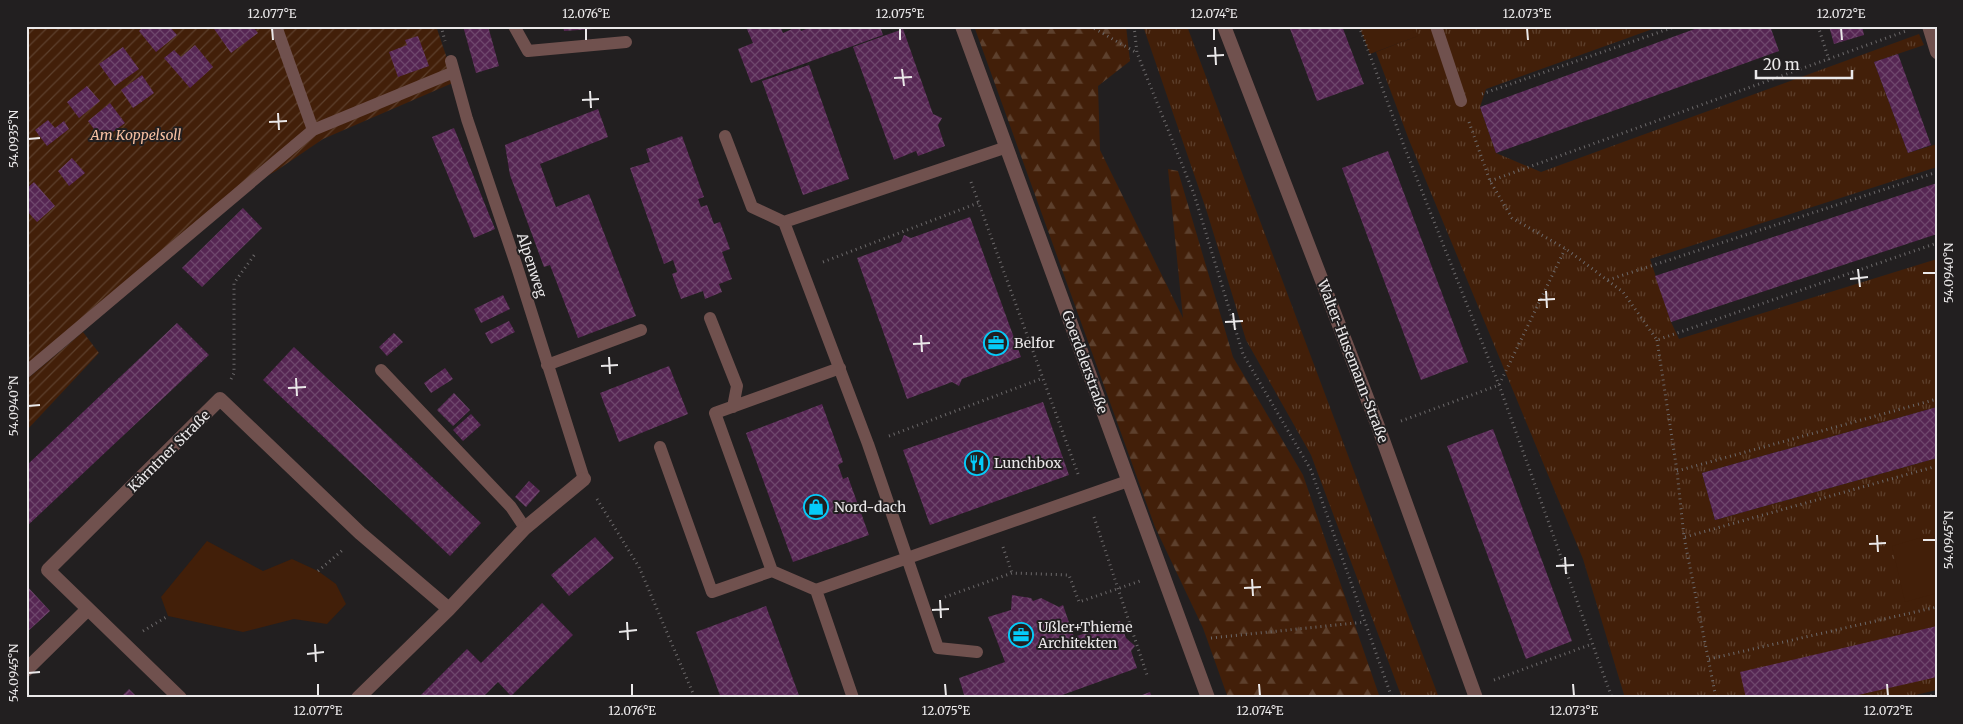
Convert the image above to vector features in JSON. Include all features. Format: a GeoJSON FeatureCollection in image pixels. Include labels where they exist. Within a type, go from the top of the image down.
{"type":"FeatureCollection","features":[{"type":"Feature","properties":{"kind":"street","name":"Goerdelerstraße"},"geometry":{"type":"LineString","coordinates":[[962,26],[1208,698]]}},
{"type":"Feature","properties":{"kind":"street","name":"Walter-Husemann-Straße"},"geometry":{"type":"LineString","coordinates":[[1224,26],[1379,429],[1474,693]]}},
{"type":"Feature","properties":{"kind":"street"},"geometry":{"type":"LineString","coordinates":[[1929,26],[1937,52]]}},
{"type":"Feature","properties":{"kind":"street","name":"Kärntner Straße"},"geometry":{"type":"LineString","coordinates":[[180,698],[48,570],[220,400],[360,533],[449,609]]}},
{"type":"Feature","properties":{"kind":"street"},"geometry":{"type":"LineString","coordinates":[[358,698],[449,609],[525,528],[584,479]]}},
{"type":"Feature","properties":{"kind":"street"},"geometry":{"type":"LineString","coordinates":[[26,670],[88,609]]}},
{"type":"Feature","properties":{"kind":"lane"},"geometry":{"type":"LineString","coordinates":[[26,372],[313,130],[276,26]]}},
{"type":"Feature","properties":{"kind":"lane"},"geometry":{"type":"LineString","coordinates":[[514,26],[528,50],[626,42]]}},
{"type":"Feature","properties":{"kind":"lane"},"geometry":{"type":"LineString","coordinates":[[1436,26],[1461,101]]}},
{"type":"Feature","properties":{"kind":"lane","name":"Alpenweg"},"geometry":{"type":"LineString","coordinates":[[313,130],[452,66],[467,119],[517,267],[584,479]]}},
{"type":"Feature","properties":{"kind":"lane"},"geometry":{"type":"LineString","coordinates":[[725,136],[752,207],[784,222],[1006,147]]}},
{"type":"Feature","properties":{"kind":"lane"},"geometry":{"type":"LineString","coordinates":[[784,222],[868,444],[938,648],[977,652]]}},
{"type":"Feature","properties":{"kind":"lane"},"geometry":{"type":"LineString","coordinates":[[710,318],[737,386],[733,407]]}},
{"type":"Feature","properties":{"kind":"lane"},"geometry":{"type":"LineString","coordinates":[[547,365],[641,330]]}},
{"type":"Feature","properties":{"kind":"lane"},"geometry":{"type":"LineString","coordinates":[[772,571],[715,414],[840,368]]}},
{"type":"Feature","properties":{"kind":"lane"},"geometry":{"type":"LineString","coordinates":[[381,370],[510,507],[525,528]]}},
{"type":"Feature","properties":{"kind":"lane"},"geometry":{"type":"LineString","coordinates":[[660,447],[712,592],[772,571],[816,590],[1128,481]]}},
{"type":"Feature","properties":{"kind":"lane"},"geometry":{"type":"LineString","coordinates":[[816,590],[853,698]]}},
{"type":"Feature","properties":{"kind":"path"},"geometry":{"type":"LineString","coordinates":[[1090,26],[1138,53]]}},
{"type":"Feature","properties":{"kind":"path"},"geometry":{"type":"LineString","coordinates":[[1134,26],[1138,53],[1194,194],[1243,354],[1311,470],[1392,698]]}},
{"type":"Feature","properties":{"kind":"path"},"geometry":{"type":"LineString","coordinates":[[1359,26],[1404,146],[1500,385],[1612,698]]}},
{"type":"Feature","properties":{"kind":"path"},"geometry":{"type":"LineString","coordinates":[[1677,26],[1461,101],[1490,181],[1512,218],[1566,249],[1623,292],[1657,340],[1677,471],[1684,537],[1716,698]]}},
{"type":"Feature","properties":{"kind":"path"},"geometry":{"type":"LineString","coordinates":[[1818,26],[1829,60]]}},
{"type":"Feature","properties":{"kind":"path"},"geometry":{"type":"LineString","coordinates":[[1490,181],[1910,30]]}},
{"type":"Feature","properties":{"kind":"path"},"geometry":{"type":"LineString","coordinates":[[1607,280],[1937,172]]}},
{"type":"Feature","properties":{"kind":"path"},"geometry":{"type":"LineString","coordinates":[[802,270],[978,203],[1086,495],[1148,678]]}},
{"type":"Feature","properties":{"kind":"path"},"geometry":{"type":"LineString","coordinates":[[1657,340],[1937,243]]}},
{"type":"Feature","properties":{"kind":"path"},"geometry":{"type":"LineString","coordinates":[[1379,429],[1500,385],[1566,249]]}},
{"type":"Feature","properties":{"kind":"path"},"geometry":{"type":"LineString","coordinates":[[220,400],[234,373],[234,283],[254,254]]}},
{"type":"Feature","properties":{"kind":"path"},"geometry":{"type":"LineString","coordinates":[[868,444],[1043,378]]}},
{"type":"Feature","properties":{"kind":"path"},"geometry":{"type":"LineString","coordinates":[[1677,471],[1937,399]]}},
{"type":"Feature","properties":{"kind":"path"},"geometry":{"type":"LineString","coordinates":[[1684,537],[1937,466]]}},
{"type":"Feature","properties":{"kind":"path"},"geometry":{"type":"LineString","coordinates":[[584,479],[639,567],[695,698]]}},
{"type":"Feature","properties":{"kind":"path"},"geometry":{"type":"LineString","coordinates":[[318,571],[360,533]]}},
{"type":"Feature","properties":{"kind":"path"},"geometry":{"type":"LineString","coordinates":[[924,605],[1012,573],[1069,575],[1080,602],[1162,574]]}},
{"type":"Feature","properties":{"kind":"path"},"geometry":{"type":"LineString","coordinates":[[1708,659],[1937,607]]}},
{"type":"Feature","properties":{"kind":"path"},"geometry":{"type":"LineString","coordinates":[[1187,641],[1365,622]]}},
{"type":"Feature","properties":{"kind":"path"},"geometry":{"type":"LineString","coordinates":[[1474,693],[1592,644]]}},
{"type":"Feature","properties":{"kind":"path"},"geometry":{"type":"LineString","coordinates":[[1921,698],[1937,694]]}},
{"type":"Feature","properties":{"kind":"green space","name":"Am Koppelsoll"},"geometry":{"type":"Polygon","coordinates":[[[26,26],[436,26],[455,82],[323,139],[276,171],[238,192],[26,372],[26,26]]]}},
{"type":"Feature","properties":{"kind":"green space"},"geometry":{"type":"Polygon","coordinates":[[[974,26],[1126,26],[1130,61],[1098,86],[1100,150],[1183,318],[1168,169],[1178,171],[1233,357],[1303,475],[1380,698],[1228,698],[1203,628],[1155,527],[974,26]]]}},
{"type":"Feature","properties":{"kind":"green space"},"geometry":{"type":"Polygon","coordinates":[[[1143,26],[1187,26],[1439,698],[1402,698],[1311,455],[1246,340],[1207,212],[1143,26]]]}},
{"type":"Feature","properties":{"kind":"green space"},"geometry":{"type":"Polygon","coordinates":[[[1359,26],[1414,26],[1418,36],[1370,54],[1359,26]]]}},
{"type":"Feature","properties":{"kind":"green space"},"geometry":{"type":"Polygon","coordinates":[[[1414,26],[1661,26],[1486,89],[1480,107],[1496,153],[1541,172],[1919,34],[1924,45],[1874,62],[1908,153],[1937,144],[1937,167],[1650,259],[1671,322],[1679,339],[1937,259],[1937,407],[1702,473],[1715,520],[1937,458],[1937,690],[1902,698],[1625,698],[1583,559],[1409,140],[1376,52],[1417,36],[1414,26]]]}},
{"type":"Feature","properties":{"kind":"green space"},"geometry":{"type":"Polygon","coordinates":[[[83,332],[99,353],[26,431],[26,380],[83,332]]]}},
{"type":"Feature","properties":{"kind":"green space"},"geometry":{"type":"Polygon","coordinates":[[[1933,534],[1937,547],[1937,593],[1905,602],[1892,546],[1933,534]]]}},
{"type":"Feature","properties":{"kind":"green space"},"geometry":{"type":"Polygon","coordinates":[[[207,541],[263,571],[292,559],[318,571],[336,584],[346,604],[327,624],[294,619],[243,632],[168,616],[161,597],[207,541]]]}},
{"type":"Feature","properties":{"kind":"building"},"geometry":{"type":"Polygon","coordinates":[[[144,26],[169,26],[177,35],[156,52],[139,31],[144,26]]]}},
{"type":"Feature","properties":{"kind":"building"},"geometry":{"type":"Polygon","coordinates":[[[212,26],[237,26],[239,29],[243,26],[252,26],[258,33],[231,53],[212,26]]]}},
{"type":"Feature","properties":{"kind":"building"},"geometry":{"type":"Polygon","coordinates":[[[463,26],[488,26],[499,66],[476,73],[463,26]]]}},
{"type":"Feature","properties":{"kind":"building"},"geometry":{"type":"Polygon","coordinates":[[[563,26],[608,26],[608,28],[564,31],[563,26]]]}},
{"type":"Feature","properties":{"kind":"building"},"geometry":{"type":"Polygon","coordinates":[[[780,26],[783,33],[799,26],[801,31],[814,26],[880,26],[883,35],[751,83],[738,49],[753,43],[746,27],[780,26]]]}},
{"type":"Feature","properties":{"kind":"building"},"geometry":{"type":"Polygon","coordinates":[[[1289,26],[1342,26],[1364,84],[1317,101],[1289,26]]]}},
{"type":"Feature","properties":{"kind":"building"},"geometry":{"type":"Polygon","coordinates":[[[1703,26],[1770,26],[1779,51],[1496,153],[1480,107],[1703,26]]]}},
{"type":"Feature","properties":{"kind":"building"},"geometry":{"type":"Polygon","coordinates":[[[1829,26],[1862,26],[1864,35],[1834,44],[1829,26]]]}},
{"type":"Feature","properties":{"kind":"building"},"geometry":{"type":"Polygon","coordinates":[[[903,29],[933,114],[942,118],[938,125],[945,146],[918,156],[916,151],[894,160],[853,47],[903,29]]]}},
{"type":"Feature","properties":{"kind":"building"},"geometry":{"type":"Polygon","coordinates":[[[418,36],[429,66],[398,77],[389,52],[407,45],[405,40],[418,36]]]}},
{"type":"Feature","properties":{"kind":"building"},"geometry":{"type":"Polygon","coordinates":[[[195,45],[213,67],[190,88],[164,58],[174,50],[181,57],[195,45]]]}},
{"type":"Feature","properties":{"kind":"building"},"geometry":{"type":"Polygon","coordinates":[[[123,47],[139,69],[115,86],[99,64],[123,47]]]}},
{"type":"Feature","properties":{"kind":"building"},"geometry":{"type":"Polygon","coordinates":[[[1898,54],[1931,145],[1908,153],[1874,62],[1898,54]]]}},
{"type":"Feature","properties":{"kind":"building"},"geometry":{"type":"Polygon","coordinates":[[[809,65],[849,179],[803,195],[762,81],[809,65]]]}},
{"type":"Feature","properties":{"kind":"building"},"geometry":{"type":"Polygon","coordinates":[[[142,75],[154,93],[133,108],[121,90],[142,75]]]}},
{"type":"Feature","properties":{"kind":"building"},"geometry":{"type":"Polygon","coordinates":[[[87,86],[100,101],[79,118],[67,102],[87,86]]]}},
{"type":"Feature","properties":{"kind":"building"},"geometry":{"type":"Polygon","coordinates":[[[110,103],[125,123],[102,140],[88,121],[110,103]]]}},
{"type":"Feature","properties":{"kind":"building"},"geometry":{"type":"Polygon","coordinates":[[[598,109],[608,137],[540,164],[556,207],[589,194],[636,316],[578,338],[550,265],[544,267],[510,175],[505,145],[598,109]]]}},
{"type":"Feature","properties":{"kind":"building"},"geometry":{"type":"Polygon","coordinates":[[[48,120],[55,128],[64,121],[69,129],[47,146],[35,130],[48,120]]]}},
{"type":"Feature","properties":{"kind":"building"},"geometry":{"type":"Polygon","coordinates":[[[454,128],[495,229],[474,238],[432,137],[454,128]]]}},
{"type":"Feature","properties":{"kind":"building"},"geometry":{"type":"Polygon","coordinates":[[[682,136],[704,197],[698,199],[701,207],[707,205],[714,224],[720,222],[730,249],[722,252],[732,279],[719,284],[722,292],[705,299],[703,291],[681,299],[672,274],[677,272],[673,260],[664,264],[630,168],[650,162],[646,149],[682,136]]]}},
{"type":"Feature","properties":{"kind":"building"},"geometry":{"type":"Polygon","coordinates":[[[1388,151],[1468,362],[1421,380],[1342,168],[1388,151]]]}},
{"type":"Feature","properties":{"kind":"building"},"geometry":{"type":"Polygon","coordinates":[[[72,158],[85,173],[69,186],[58,171],[72,158]]]}},
{"type":"Feature","properties":{"kind":"building"},"geometry":{"type":"Polygon","coordinates":[[[34,182],[55,206],[37,222],[26,210],[26,189],[34,182]]]}},
{"type":"Feature","properties":{"kind":"building"},"geometry":{"type":"Polygon","coordinates":[[[1937,183],[1937,234],[1671,322],[1655,276],[1937,183]]]}},
{"type":"Feature","properties":{"kind":"building"},"geometry":{"type":"Polygon","coordinates":[[[243,208],[262,228],[202,287],[182,268],[243,208]]]}},
{"type":"Feature","properties":{"kind":"building"},"geometry":{"type":"Polygon","coordinates":[[[970,217],[1021,357],[962,379],[959,386],[952,382],[907,399],[857,258],[901,242],[904,235],[911,238],[970,217]]]}},
{"type":"Feature","properties":{"kind":"building"},"geometry":{"type":"Polygon","coordinates":[[[503,295],[510,309],[481,323],[474,309],[503,295]]]}},
{"type":"Feature","properties":{"kind":"building"},"geometry":{"type":"Polygon","coordinates":[[[509,321],[515,332],[491,344],[485,333],[509,321]]]}},
{"type":"Feature","properties":{"kind":"building"},"geometry":{"type":"Polygon","coordinates":[[[177,323],[209,355],[26,527],[26,466],[177,323]]]}},
{"type":"Feature","properties":{"kind":"building"},"geometry":{"type":"Polygon","coordinates":[[[394,333],[403,342],[387,356],[379,347],[394,333]]]}},
{"type":"Feature","properties":{"kind":"building"},"geometry":{"type":"Polygon","coordinates":[[[294,347],[481,523],[450,556],[263,380],[294,347]]]}},
{"type":"Feature","properties":{"kind":"building"},"geometry":{"type":"Polygon","coordinates":[[[669,366],[688,414],[619,442],[600,393],[669,366]]]}},
{"type":"Feature","properties":{"kind":"building"},"geometry":{"type":"Polygon","coordinates":[[[445,368],[453,379],[431,393],[424,383],[445,368]]]}},
{"type":"Feature","properties":{"kind":"building"},"geometry":{"type":"Polygon","coordinates":[[[454,393],[470,410],[453,426],[437,410],[454,393]]]}},
{"type":"Feature","properties":{"kind":"building"},"geometry":{"type":"Polygon","coordinates":[[[1043,402],[1069,475],[930,525],[903,450],[1043,402]]]}},
{"type":"Feature","properties":{"kind":"building","name":"Nord-dach"},"geometry":{"type":"Polygon","coordinates":[[[822,404],[843,462],[838,465],[843,479],[848,477],[869,535],[793,562],[746,433],[822,404]]]}},
{"type":"Feature","properties":{"kind":"building"},"geometry":{"type":"Polygon","coordinates":[[[1937,407],[1937,458],[1715,520],[1702,473],[1937,407]]]}},
{"type":"Feature","properties":{"kind":"building"},"geometry":{"type":"Polygon","coordinates":[[[471,414],[481,425],[463,441],[453,430],[471,414]]]}},
{"type":"Feature","properties":{"kind":"building"},"geometry":{"type":"Polygon","coordinates":[[[1493,429],[1572,641],[1526,659],[1447,446],[1493,429]]]}},
{"type":"Feature","properties":{"kind":"building"},"geometry":{"type":"Polygon","coordinates":[[[529,481],[540,491],[526,507],[515,497],[529,481]]]}},
{"type":"Feature","properties":{"kind":"building"},"geometry":{"type":"Polygon","coordinates":[[[595,537],[614,558],[569,596],[551,575],[595,537]]]}},
{"type":"Feature","properties":{"kind":"building"},"geometry":{"type":"Polygon","coordinates":[[[26,585],[50,611],[26,633],[26,585]]]}},
{"type":"Feature","properties":{"kind":"building"},"geometry":{"type":"Polygon","coordinates":[[[1012,595],[1031,598],[1033,601],[1041,598],[1059,607],[1063,605],[1074,637],[1120,621],[1126,638],[1135,646],[1131,651],[1137,668],[1054,698],[965,698],[959,678],[1005,662],[988,617],[1011,610],[1012,595]]]}},
{"type":"Feature","properties":{"kind":"building"},"geometry":{"type":"Polygon","coordinates":[[[542,603],[573,635],[511,696],[498,682],[482,698],[418,698],[467,649],[481,663],[542,603]]]}},
{"type":"Feature","properties":{"kind":"building"},"geometry":{"type":"Polygon","coordinates":[[[766,606],[800,698],[721,698],[696,632],[766,606]]]}},
{"type":"Feature","properties":{"kind":"building"},"geometry":{"type":"Polygon","coordinates":[[[1937,626],[1937,677],[1845,698],[1746,698],[1740,672],[1937,626]]]}},
{"type":"Feature","properties":{"kind":"building"},"geometry":{"type":"Polygon","coordinates":[[[129,689],[138,698],[120,698],[129,689]]]}},
{"type":"Feature","properties":{"kind":"building"},"geometry":{"type":"Polygon","coordinates":[[[1150,692],[1152,698],[1134,698],[1150,692]]]}},
{"type":"Feature","properties":{"kind":"place","name":"Belfor"},"geometry":{"type":"Point","coordinates":[996,343]}},
{"type":"Feature","properties":{"kind":"place","name":"Lunchbox"},"geometry":{"type":"Point","coordinates":[977,463]}},
{"type":"Feature","properties":{"kind":"place","name":"Nord-dach"},"geometry":{"type":"Point","coordinates":[816,507]}},
{"type":"Feature","properties":{"kind":"place","name":"Ußler+Thieme Architekten"},"geometry":{"type":"Point","coordinates":[1021,635]}}]}
